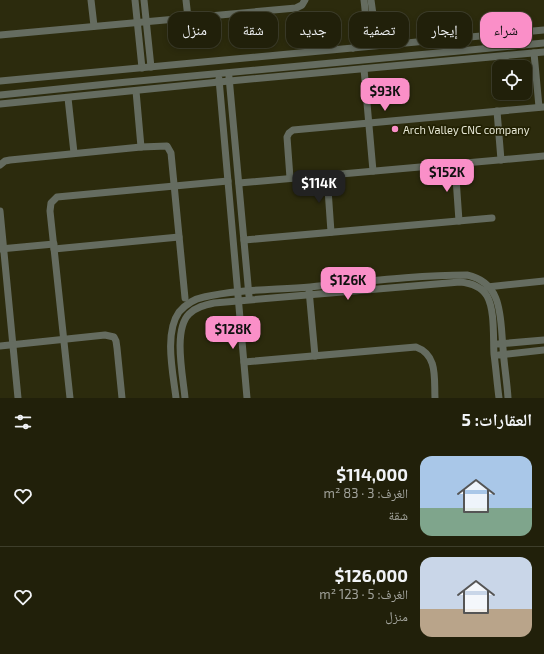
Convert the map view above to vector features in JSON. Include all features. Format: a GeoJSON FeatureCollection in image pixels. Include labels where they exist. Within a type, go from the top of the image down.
{"type":"FeatureCollection","features":[{"type":"Feature","properties":{"kind":"street"},"geometry":{"type":"LineString","coordinates":[[90,0],[94,26]]}},
{"type":"Feature","properties":{"kind":"street"},"geometry":{"type":"LineString","coordinates":[[135,0],[142,68]]}},
{"type":"Feature","properties":{"kind":"street"},"geometry":{"type":"LineString","coordinates":[[144,0],[151,67]]}},
{"type":"Feature","properties":{"kind":"street"},"geometry":{"type":"LineString","coordinates":[[186,0],[187,12]]}},
{"type":"Feature","properties":{"kind":"street"},"geometry":{"type":"LineString","coordinates":[[221,15],[296,8],[302,5],[305,0]]}},
{"type":"Feature","properties":{"kind":"street"},"geometry":{"type":"LineString","coordinates":[[364,0],[364,12]]}},
{"type":"Feature","properties":{"kind":"street"},"geometry":{"type":"LineString","coordinates":[[371,0],[373,12]]}},
{"type":"Feature","properties":{"kind":"street"},"geometry":{"type":"LineString","coordinates":[[0,35],[168,20]]}},
{"type":"Feature","properties":{"kind":"street"},"geometry":{"type":"LineString","coordinates":[[409,43],[544,30]]}},
{"type":"Feature","properties":{"kind":"street"},"geometry":{"type":"LineString","coordinates":[[532,44],[544,43]]}},
{"type":"Feature","properties":{"kind":"street"},"geometry":{"type":"LineString","coordinates":[[0,81],[353,48]]}},
{"type":"Feature","properties":{"kind":"street"},"geometry":{"type":"LineString","coordinates":[[487,58],[487,48],[0,95],[1,104],[219,82],[487,58],[544,52]]}},
{"type":"Feature","properties":{"kind":"street"},"geometry":{"type":"LineString","coordinates":[[290,178],[287,137],[290,131],[541,107],[534,53]]}},
{"type":"Feature","properties":{"kind":"street"},"geometry":{"type":"LineString","coordinates":[[380,59],[382,67]]}},
{"type":"Feature","properties":{"kind":"street"},"geometry":{"type":"LineString","coordinates":[[308,65],[309,74]]}},
{"type":"Feature","properties":{"kind":"street"},"geometry":{"type":"LineString","coordinates":[[364,69],[373,171]]}},
{"type":"Feature","properties":{"kind":"street"},"geometry":{"type":"LineString","coordinates":[[229,72],[249,300]]}},
{"type":"Feature","properties":{"kind":"street"},"geometry":{"type":"LineString","coordinates":[[218,73],[247,398]]}},
{"type":"Feature","properties":{"kind":"street"},"geometry":{"type":"LineString","coordinates":[[117,83],[118,92]]}},
{"type":"Feature","properties":{"kind":"street"},"geometry":{"type":"LineString","coordinates":[[81,87],[82,96]]}},
{"type":"Feature","properties":{"kind":"street"},"geometry":{"type":"LineString","coordinates":[[136,90],[141,147]]}},
{"type":"Feature","properties":{"kind":"street"},"geometry":{"type":"LineString","coordinates":[[68,98],[74,154]]}},
{"type":"Feature","properties":{"kind":"street"},"geometry":{"type":"LineString","coordinates":[[497,111],[501,160]]}},
{"type":"Feature","properties":{"kind":"street"},"geometry":{"type":"LineString","coordinates":[[0,165],[10,160],[164,145],[169,148],[171,153],[185,298]]}},
{"type":"Feature","properties":{"kind":"street"},"geometry":{"type":"LineString","coordinates":[[225,149],[235,148]]}},
{"type":"Feature","properties":{"kind":"street"},"geometry":{"type":"LineString","coordinates":[[238,182],[544,156]]}},
{"type":"Feature","properties":{"kind":"street"},"geometry":{"type":"LineString","coordinates":[[454,164],[459,221]]}},
{"type":"Feature","properties":{"kind":"street"},"geometry":{"type":"LineString","coordinates":[[327,175],[331,232]]}},
{"type":"Feature","properties":{"kind":"street"},"geometry":{"type":"LineString","coordinates":[[70,398],[50,207],[54,200],[57,198],[228,181]]}},
{"type":"Feature","properties":{"kind":"street"},"geometry":{"type":"LineString","coordinates":[[0,211],[2,249],[18,398]]}},
{"type":"Feature","properties":{"kind":"street"},"geometry":{"type":"LineString","coordinates":[[244,240],[492,218]]}},
{"type":"Feature","properties":{"kind":"street"},"geometry":{"type":"LineString","coordinates":[[233,232],[243,231]]}},
{"type":"Feature","properties":{"kind":"street"},"geometry":{"type":"LineString","coordinates":[[2,249],[179,237]]}},
{"type":"Feature","properties":{"kind":"street"},"geometry":{"type":"LineString","coordinates":[[185,398],[180,334],[185,319],[190,313],[204,305],[309,291],[467,275],[476,277],[489,286],[499,307],[508,398]]}},
{"type":"Feature","properties":{"kind":"street"},"geometry":{"type":"LineString","coordinates":[[480,288],[544,280]]}},
{"type":"Feature","properties":{"kind":"street"},"geometry":{"type":"LineString","coordinates":[[395,283],[460,282],[472,284],[480,288],[490,302],[499,398]]}},
{"type":"Feature","properties":{"kind":"street"},"geometry":{"type":"LineString","coordinates":[[176,398],[171,354],[172,329],[176,317],[185,306],[195,299],[238,292],[309,291]]}},
{"type":"Feature","properties":{"kind":"street"},"geometry":{"type":"LineString","coordinates":[[309,291],[315,356]]}},
{"type":"Feature","properties":{"kind":"street"},"geometry":{"type":"LineString","coordinates":[[0,346],[64,339],[105,336],[114,337],[117,348],[122,398]]}},
{"type":"Feature","properties":{"kind":"street"},"geometry":{"type":"LineString","coordinates":[[494,345],[544,340]]}},
{"type":"Feature","properties":{"kind":"street"},"geometry":{"type":"LineString","coordinates":[[244,362],[416,347],[422,349],[430,357],[432,363],[435,398]]}},
{"type":"Feature","properties":{"kind":"street"},"geometry":{"type":"LineString","coordinates":[[494,355],[544,350]]}},
{"type":"Feature","properties":{"kind":"place","name":"Arch Valley CNC company"},"geometry":{"type":"Point","coordinates":[395,129]}}]}
